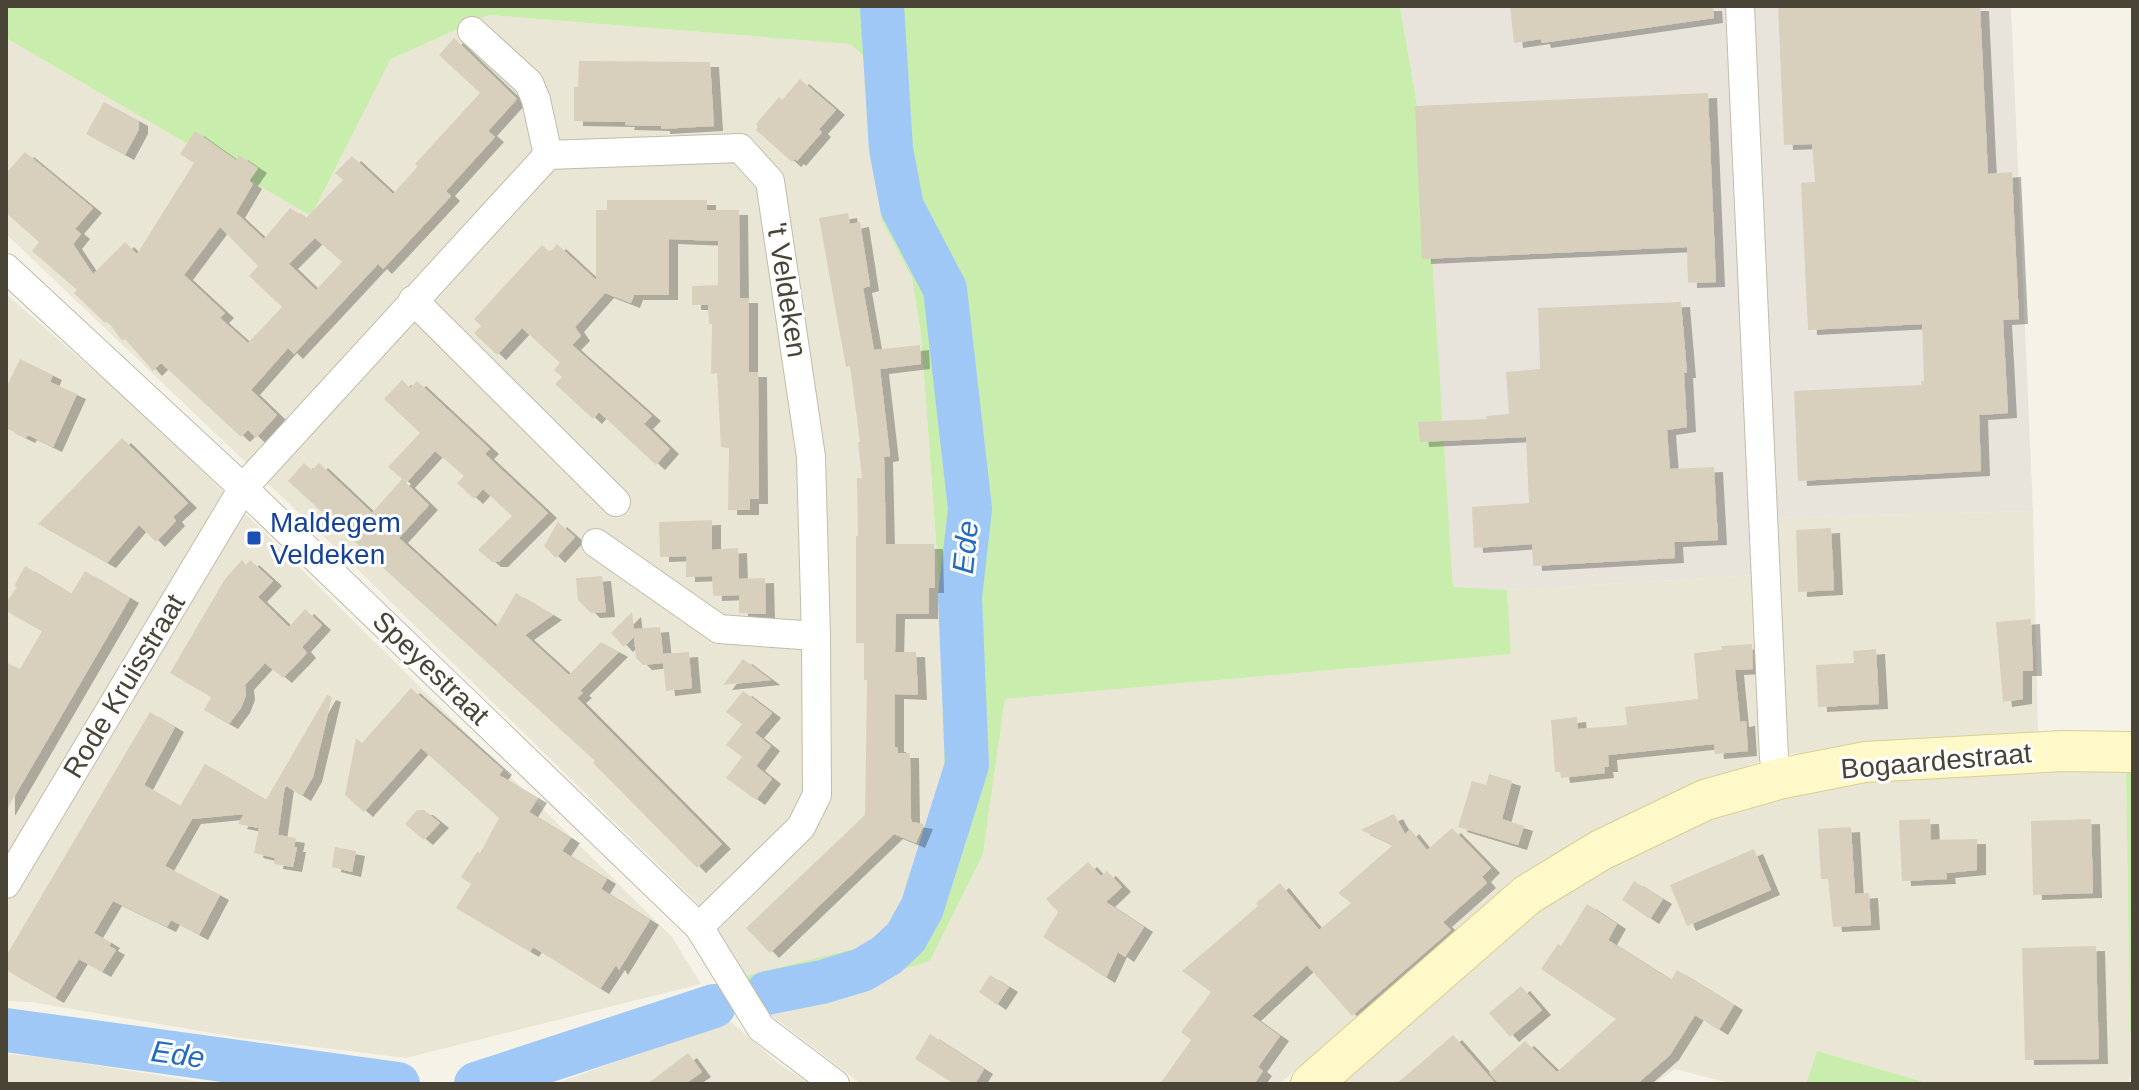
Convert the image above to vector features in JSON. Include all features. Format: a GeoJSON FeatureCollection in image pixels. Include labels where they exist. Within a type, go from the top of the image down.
{"type":"FeatureCollection","features":[{"type":"Feature","properties":{"kind":"street"},"geometry":{"type":"LineString","coordinates":[[1740,6],[1773,742],[1779,779]]}},
{"type":"Feature","properties":{"kind":"street"},"geometry":{"type":"LineString","coordinates":[[243,488],[548,155],[536,100],[529,83],[472,31]]}},
{"type":"Feature","properties":{"kind":"street","name":"'t Veldeken"},"geometry":{"type":"LineString","coordinates":[[548,155],[740,148],[770,181],[811,457],[817,795],[801,827],[699,927]]}},
{"type":"Feature","properties":{"kind":"street","name":"Speyestraat"},"geometry":{"type":"LineString","coordinates":[[6,268],[243,488],[699,927],[761,1028],[835,1084]]}},
{"type":"Feature","properties":{"kind":"street"},"geometry":{"type":"LineString","coordinates":[[413,300],[616,502]]}},
{"type":"Feature","properties":{"kind":"street","name":"Rode Kruisstraat"},"geometry":{"type":"LineString","coordinates":[[6,884],[243,488]]}},
{"type":"Feature","properties":{"kind":"street"},"geometry":{"type":"LineString","coordinates":[[596,543],[719,629],[816,636]]}},
{"type":"Feature","properties":{"kind":"street","name":"Bogaardestraat"},"geometry":{"type":"LineString","coordinates":[[1311,1084],[1527,895],[1601,850],[1705,800],[1779,779],[1865,762],[2063,751],[2133,752]]}},
{"type":"Feature","properties":{"kind":"shaded area"},"geometry":{"type":"Polygon","coordinates":[[[1400,6],[2011,6],[2033,511],[1756,518],[1757,575],[1507,590],[1453,588],[1426,157],[1400,6]]]}},
{"type":"Feature","properties":{"kind":"shaded area"},"geometry":{"type":"Polygon","coordinates":[[[489,15],[850,44],[867,59],[881,219],[912,278],[921,334],[940,596],[944,768],[890,940],[744,976],[699,905],[342,554],[6,234],[6,38],[311,216],[391,59],[489,15]]]}},
{"type":"Feature","properties":{"kind":"shaded area"},"geometry":{"type":"Polygon","coordinates":[[[6,294],[156,425],[672,937],[701,984],[406,1058],[241,1038],[31,1002],[6,1001],[6,294]]]}},
{"type":"Feature","properties":{"kind":"shaded area"},"geometry":{"type":"Polygon","coordinates":[[[2033,511],[2038,733],[1791,754],[1752,764],[1628,814],[1567,849],[1467,924],[1279,1084],[861,1084],[767,1012],[930,961],[983,854],[1005,699],[1510,654],[1507,590],[1756,575],[1755,518],[2033,511]]]}},
{"type":"Feature","properties":{"kind":"shaded area"},"geometry":{"type":"Polygon","coordinates":[[[1971,770],[2126,770],[2130,1032],[2133,1032],[2133,1071],[2128,1084],[1931,1084],[1817,1051],[1806,1084],[1733,1084],[1675,1069],[1654,1084],[1338,1084],[1554,899],[1631,851],[1699,819],[1855,777],[1971,770]]]}},
{"type":"Feature","properties":{"kind":"shaded area"},"geometry":{"type":"Polygon","coordinates":[[[729,1020],[779,1064],[810,1084],[555,1084],[729,1020]]]}},
{"type":"Feature","properties":{"kind":"shaded area"},"geometry":{"type":"Polygon","coordinates":[[[6,1054],[50,1058],[213,1084],[6,1084],[6,1054]]]}},
{"type":"Feature","properties":{"kind":"green space"},"geometry":{"type":"Polygon","coordinates":[[[6,6],[1400,6],[1426,157],[1453,587],[1507,590],[1511,654],[1005,699],[983,854],[930,961],[767,1012],[744,976],[890,940],[944,768],[940,596],[921,334],[912,278],[881,219],[867,59],[850,44],[489,15],[391,59],[311,216],[6,38],[6,6]]]}},
{"type":"Feature","properties":{"kind":"green space"},"geometry":{"type":"Polygon","coordinates":[[[2126,770],[2133,770],[2133,1032],[2130,1032],[2126,770]]]}},
{"type":"Feature","properties":{"kind":"green space"},"geometry":{"type":"Polygon","coordinates":[[[1817,1051],[1931,1084],[1806,1084],[1817,1051]]]}},
{"type":"Feature","properties":{"kind":"building"},"geometry":{"type":"Polygon","coordinates":[[[1510,6],[1713,6],[1714,18],[1542,43],[1541,39],[1514,43],[1510,6]]]}},
{"type":"Feature","properties":{"kind":"building"},"geometry":{"type":"Polygon","coordinates":[[[1778,6],[1980,6],[1988,174],[2012,172],[2019,319],[2003,320],[2008,413],[1979,415],[1981,471],[1798,481],[1794,391],[1922,385],[1922,324],[1808,330],[1801,183],[1815,182],[1812,144],[1784,145],[1778,6]]]}},
{"type":"Feature","properties":{"kind":"building"},"geometry":{"type":"Polygon","coordinates":[[[454,38],[517,99],[488,131],[495,137],[446,191],[451,196],[383,269],[378,264],[294,354],[288,348],[251,390],[277,415],[256,438],[248,430],[241,437],[161,363],[153,371],[125,339],[122,341],[108,321],[105,323],[74,293],[77,290],[32,251],[39,242],[6,213],[6,173],[25,152],[93,208],[75,229],[81,234],[73,244],[93,274],[125,242],[137,254],[194,163],[180,154],[195,131],[236,160],[239,155],[258,168],[249,181],[253,184],[236,213],[264,239],[290,208],[306,218],[343,180],[335,173],[352,156],[393,194],[418,166],[415,164],[480,93],[439,55],[454,38]],[[220,227],[184,275],[225,313],[220,318],[248,343],[282,307],[249,276],[258,266],[220,227]],[[315,238],[289,264],[316,290],[342,262],[315,238]]]}},
{"type":"Feature","properties":{"kind":"building"},"geometry":{"type":"Polygon","coordinates":[[[579,61],[710,62],[714,126],[661,129],[661,126],[625,125],[626,122],[574,121],[574,87],[578,87],[579,61]]]}},
{"type":"Feature","properties":{"kind":"building"},"geometry":{"type":"Polygon","coordinates":[[[800,79],[836,110],[819,129],[822,132],[797,161],[792,162],[756,130],[756,124],[779,97],[782,100],[800,79]]]}},
{"type":"Feature","properties":{"kind":"building"},"geometry":{"type":"Polygon","coordinates":[[[1708,93],[1716,282],[1688,283],[1687,247],[1422,259],[1415,106],[1708,93]]]}},
{"type":"Feature","properties":{"kind":"building"},"geometry":{"type":"Polygon","coordinates":[[[104,102],[139,121],[139,129],[125,155],[86,134],[104,102]]]}},
{"type":"Feature","properties":{"kind":"building"},"geometry":{"type":"Polygon","coordinates":[[[607,200],[707,200],[707,210],[739,210],[740,298],[749,298],[749,372],[758,372],[759,499],[750,499],[750,510],[728,510],[729,448],[721,447],[717,373],[711,374],[712,324],[709,324],[708,305],[692,305],[692,286],[718,285],[718,241],[669,239],[669,295],[634,295],[631,303],[605,293],[575,327],[581,336],[572,345],[652,416],[644,424],[670,449],[656,465],[599,412],[593,419],[555,384],[562,377],[554,370],[560,363],[522,328],[497,355],[474,333],[481,326],[474,319],[542,245],[550,252],[557,244],[596,280],[596,210],[607,210],[607,200]]]}},
{"type":"Feature","properties":{"kind":"building"},"geometry":{"type":"Polygon","coordinates":[[[848,213],[850,224],[860,222],[870,286],[863,288],[874,350],[920,345],[921,364],[880,369],[890,456],[884,457],[886,544],[934,544],[935,588],[929,588],[929,614],[896,614],[895,652],[916,652],[918,695],[895,694],[895,747],[898,753],[910,753],[911,819],[912,822],[924,824],[916,843],[894,834],[770,953],[746,928],[865,815],[867,680],[864,680],[864,643],[856,643],[857,478],[862,478],[860,442],[850,366],[846,367],[819,218],[848,213]]]}},
{"type":"Feature","properties":{"kind":"building"},"geometry":{"type":"Polygon","coordinates":[[[1681,302],[1687,373],[1684,373],[1687,427],[1667,430],[1670,469],[1714,467],[1718,540],[1674,542],[1675,558],[1533,566],[1532,544],[1474,548],[1472,507],[1529,503],[1526,437],[1420,442],[1418,422],[1487,419],[1486,416],[1509,414],[1506,372],[1540,369],[1538,308],[1681,302]]]}},
{"type":"Feature","properties":{"kind":"building"},"geometry":{"type":"Polygon","coordinates":[[[20,359],[53,375],[50,382],[77,394],[53,447],[6,428],[6,388],[20,359]]]}},
{"type":"Feature","properties":{"kind":"building"},"geometry":{"type":"Polygon","coordinates":[[[402,380],[410,388],[417,381],[490,449],[485,454],[548,513],[499,562],[492,562],[478,550],[512,516],[483,489],[474,499],[457,483],[464,476],[435,451],[406,483],[429,505],[399,538],[496,627],[516,593],[553,615],[525,635],[569,675],[601,642],[619,652],[580,691],[583,693],[577,698],[722,844],[697,868],[593,763],[595,761],[288,481],[304,463],[312,470],[319,463],[372,513],[402,479],[388,467],[420,433],[384,399],[402,380]]]}},
{"type":"Feature","properties":{"kind":"building"},"geometry":{"type":"Polygon","coordinates":[[[122,438],[188,503],[173,517],[176,521],[156,542],[139,525],[107,563],[38,524],[122,438]]]}},
{"type":"Feature","properties":{"kind":"building"},"geometry":{"type":"Polygon","coordinates":[[[712,520],[712,550],[738,548],[739,579],[765,578],[766,614],[739,613],[739,595],[713,596],[712,576],[686,577],[686,556],[660,557],[659,522],[712,520]]]}},
{"type":"Feature","properties":{"kind":"building"},"geometry":{"type":"Polygon","coordinates":[[[558,522],[575,537],[556,558],[544,546],[558,522]]]}},
{"type":"Feature","properties":{"kind":"building"},"geometry":{"type":"Polygon","coordinates":[[[1831,528],[1834,590],[1798,592],[1796,530],[1831,528]]]}},
{"type":"Feature","properties":{"kind":"building"},"geometry":{"type":"Polygon","coordinates":[[[242,560],[246,565],[250,560],[273,581],[258,597],[289,627],[305,609],[322,625],[302,647],[307,653],[283,678],[265,663],[245,685],[246,695],[241,708],[229,724],[204,710],[211,697],[170,673],[225,579],[242,560]]]}},
{"type":"Feature","properties":{"kind":"building"},"geometry":{"type":"Polygon","coordinates":[[[25,566],[71,594],[85,571],[130,598],[6,811],[6,662],[20,669],[42,631],[6,611],[6,603],[17,587],[14,586],[25,566]]]}},
{"type":"Feature","properties":{"kind":"building"},"geometry":{"type":"Polygon","coordinates":[[[602,576],[606,612],[591,613],[578,600],[576,578],[602,576]]]}},
{"type":"Feature","properties":{"kind":"building"},"geometry":{"type":"Polygon","coordinates":[[[632,612],[634,629],[660,627],[663,654],[689,652],[692,688],[666,691],[663,663],[643,665],[636,658],[634,637],[624,647],[611,633],[632,612]]]}},
{"type":"Feature","properties":{"kind":"building"},"geometry":{"type":"Polygon","coordinates":[[[2031,619],[2033,671],[2023,671],[2023,699],[2003,702],[1996,622],[2031,619]]]}},
{"type":"Feature","properties":{"kind":"building"},"geometry":{"type":"Polygon","coordinates":[[[1752,644],[1753,669],[1735,670],[1740,722],[1746,721],[1748,751],[1715,754],[1714,744],[1608,755],[1609,767],[1604,767],[1605,773],[1561,778],[1560,772],[1555,772],[1551,720],[1577,717],[1578,729],[1627,725],[1625,707],[1698,699],[1694,653],[1722,650],[1721,646],[1752,644]]]}},
{"type":"Feature","properties":{"kind":"building"},"geometry":{"type":"Polygon","coordinates":[[[1876,649],[1879,704],[1818,707],[1816,665],[1854,663],[1853,651],[1876,649]]]}},
{"type":"Feature","properties":{"kind":"building"},"geometry":{"type":"Polygon","coordinates":[[[743,659],[771,680],[723,685],[743,659]]]}},
{"type":"Feature","properties":{"kind":"building"},"geometry":{"type":"Polygon","coordinates":[[[411,688],[503,770],[499,775],[538,798],[529,812],[571,838],[562,851],[607,879],[601,889],[650,920],[619,970],[616,965],[600,989],[533,947],[530,952],[456,908],[471,884],[461,877],[477,852],[480,853],[499,818],[421,748],[364,812],[345,795],[356,738],[362,743],[411,688]]]}},
{"type":"Feature","properties":{"kind":"building"},"geometry":{"type":"Polygon","coordinates":[[[743,691],[772,713],[755,733],[771,746],[756,766],[772,779],[756,800],[726,778],[742,757],[726,745],[742,724],[726,712],[743,691]]]}},
{"type":"Feature","properties":{"kind":"building"},"geometry":{"type":"Polygon","coordinates":[[[327,695],[332,697],[313,777],[302,796],[285,785],[278,835],[296,838],[293,867],[274,864],[275,858],[254,853],[259,828],[238,824],[244,814],[192,819],[165,866],[220,895],[199,935],[171,920],[167,927],[113,901],[94,933],[111,943],[109,946],[116,950],[102,972],[79,959],[55,998],[6,970],[6,956],[150,712],[175,727],[144,785],[180,806],[205,764],[266,800],[327,695]]]}},
{"type":"Feature","properties":{"kind":"building"},"geometry":{"type":"Polygon","coordinates":[[[1489,774],[1512,781],[1502,819],[1524,826],[1518,845],[1458,827],[1472,781],[1486,785],[1489,774]]]}},
{"type":"Feature","properties":{"kind":"building"},"geometry":{"type":"Polygon","coordinates":[[[417,810],[424,810],[440,823],[424,840],[405,824],[417,810]]]}},
{"type":"Feature","properties":{"kind":"building"},"geometry":{"type":"Polygon","coordinates":[[[1394,814],[1405,834],[1410,829],[1427,850],[1452,828],[1491,868],[1482,877],[1487,883],[1443,922],[1451,930],[1352,1016],[1307,965],[1252,1016],[1280,1036],[1258,1067],[1263,1071],[1254,1084],[1160,1084],[1191,1040],[1181,1032],[1211,992],[1182,971],[1258,906],[1256,903],[1280,883],[1319,930],[1351,903],[1338,893],[1393,845],[1361,830],[1394,814]]]}},
{"type":"Feature","properties":{"kind":"building"},"geometry":{"type":"Polygon","coordinates":[[[1930,819],[1931,840],[1977,839],[1977,870],[1946,873],[1947,879],[1902,881],[1899,820],[1930,819]]]}},
{"type":"Feature","properties":{"kind":"building"},"geometry":{"type":"Polygon","coordinates":[[[2091,819],[2093,893],[2033,895],[2031,821],[2091,819]]]}},
{"type":"Feature","properties":{"kind":"building"},"geometry":{"type":"Polygon","coordinates":[[[1851,827],[1855,894],[1869,893],[1871,925],[1833,927],[1828,879],[1821,879],[1818,829],[1851,827]]]}},
{"type":"Feature","properties":{"kind":"building"},"geometry":{"type":"Polygon","coordinates":[[[335,847],[356,851],[352,872],[332,867],[335,847]]]}},
{"type":"Feature","properties":{"kind":"building"},"geometry":{"type":"Polygon","coordinates":[[[1754,849],[1771,890],[1687,926],[1670,885],[1754,849]]]}},
{"type":"Feature","properties":{"kind":"building"},"geometry":{"type":"Polygon","coordinates":[[[1088,862],[1101,876],[1107,871],[1122,887],[1106,902],[1144,927],[1125,957],[1118,952],[1106,978],[1043,937],[1058,912],[1046,899],[1088,862]]]}},
{"type":"Feature","properties":{"kind":"building"},"geometry":{"type":"Polygon","coordinates":[[[1634,881],[1663,899],[1650,919],[1622,900],[1634,881]]]}},
{"type":"Feature","properties":{"kind":"building"},"geometry":{"type":"Polygon","coordinates":[[[1587,904],[1617,924],[1608,940],[1671,980],[1677,970],[1734,1005],[1719,1030],[1695,1015],[1670,1055],[1637,1084],[1499,1084],[1489,1073],[1525,1041],[1557,1072],[1616,1019],[1541,969],[1558,944],[1561,946],[1587,904]]]}},
{"type":"Feature","properties":{"kind":"building"},"geometry":{"type":"Polygon","coordinates":[[[2096,946],[2099,1059],[2025,1060],[2022,948],[2096,946]]]}},
{"type":"Feature","properties":{"kind":"building"},"geometry":{"type":"Polygon","coordinates":[[[990,975],[1009,987],[997,1005],[979,992],[990,975]]]}},
{"type":"Feature","properties":{"kind":"building"},"geometry":{"type":"Polygon","coordinates":[[[1521,986],[1542,1010],[1510,1037],[1489,1013],[1521,986]]]}},
{"type":"Feature","properties":{"kind":"building"},"geometry":{"type":"Polygon","coordinates":[[[930,1034],[984,1069],[975,1084],[954,1084],[915,1059],[930,1034]]]}},
{"type":"Feature","properties":{"kind":"building"},"geometry":{"type":"Polygon","coordinates":[[[1453,1035],[1496,1084],[1396,1084],[1422,1062],[1453,1035]]]}},
{"type":"Feature","properties":{"kind":"building"},"geometry":{"type":"Polygon","coordinates":[[[688,1053],[702,1072],[685,1084],[647,1084],[688,1053]]]}},
{"type":"Feature","properties":{"kind":"waterway","name":"Ede"},"geometry":{"type":"LineString","coordinates":[[767,993],[862,970],[887,955],[906,937],[922,908],[967,765],[960,597],[970,509],[945,289],[902,207],[891,149],[882,6]]}},
{"type":"Feature","properties":{"kind":"waterway","name":"Ede"},"geometry":{"type":"LineString","coordinates":[[476,1084],[714,1006]]}},
{"type":"Feature","properties":{"kind":"waterway","name":"Ede"},"geometry":{"type":"LineString","coordinates":[[6,1030],[398,1084]]}},
{"type":"Feature","properties":{"kind":"place","name":"Maldegem Veldeken"},"geometry":{"type":"Point","coordinates":[254,538]}}]}
